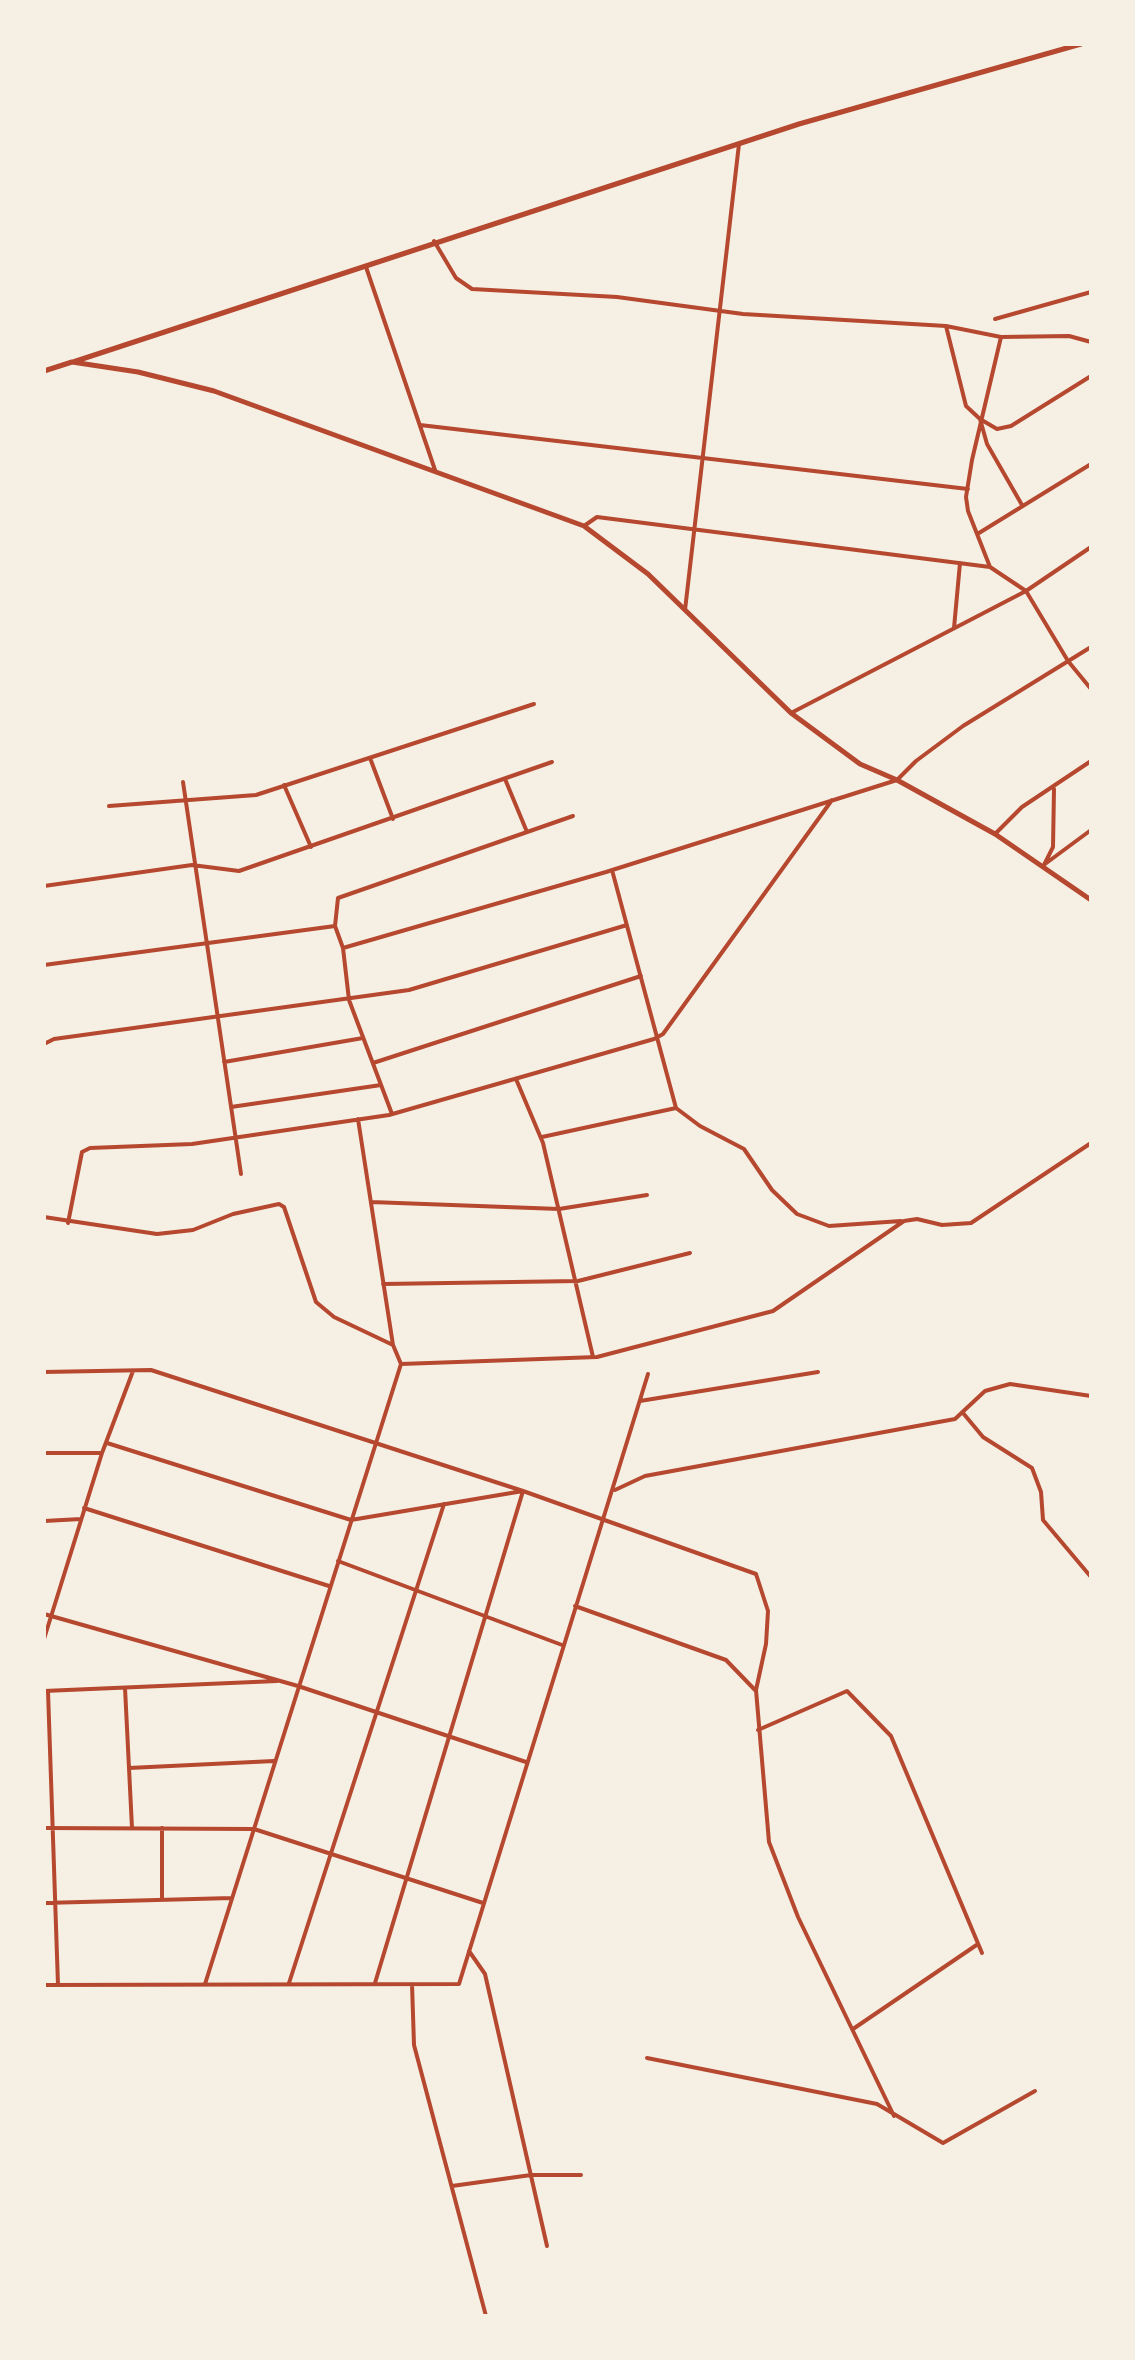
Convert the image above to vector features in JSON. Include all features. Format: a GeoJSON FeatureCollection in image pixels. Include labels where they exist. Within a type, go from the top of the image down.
{"type":"FeatureCollection","features":[{"type":"Feature","properties":{"kind":"street"},"geometry":{"type":"LineString","coordinates":[[44,371],[739,144],[1081,44]]}},
{"type":"Feature","properties":{"kind":"street"},"geometry":{"type":"LineString","coordinates":[[685,610],[739,144]]}},
{"type":"Feature","properties":{"kind":"street"},"geometry":{"type":"LineString","coordinates":[[435,241],[456,278],[472,289],[617,297],[720,311],[946,326],[1001,337],[1069,336],[1091,342]]}},
{"type":"Feature","properties":{"kind":"street"},"geometry":{"type":"LineString","coordinates":[[365,264],[435,470]]}},
{"type":"Feature","properties":{"kind":"street"},"geometry":{"type":"LineString","coordinates":[[995,319],[1091,292]]}},
{"type":"Feature","properties":{"kind":"street"},"geometry":{"type":"LineString","coordinates":[[946,326],[966,406],[997,429],[1011,426],[1091,376]]}},
{"type":"Feature","properties":{"kind":"street"},"geometry":{"type":"LineString","coordinates":[[990,567],[968,511],[968,489],[980,419],[1001,337]]}},
{"type":"Feature","properties":{"kind":"street"},"geometry":{"type":"LineString","coordinates":[[72,362],[138,372],[214,391],[584,526],[648,574],[791,713],[860,764],[897,780],[995,834],[1091,900]]}},
{"type":"Feature","properties":{"kind":"street"},"geometry":{"type":"LineString","coordinates":[[980,419],[987,444],[1022,505]]}},
{"type":"Feature","properties":{"kind":"street"},"geometry":{"type":"LineString","coordinates":[[420,425],[968,489]]}},
{"type":"Feature","properties":{"kind":"street"},"geometry":{"type":"LineString","coordinates":[[979,533],[1091,464]]}},
{"type":"Feature","properties":{"kind":"street"},"geometry":{"type":"LineString","coordinates":[[584,526],[597,517],[990,567],[1026,591],[1068,661],[1091,689]]}},
{"type":"Feature","properties":{"kind":"street"},"geometry":{"type":"LineString","coordinates":[[791,713],[1026,591],[1091,547]]}},
{"type":"Feature","properties":{"kind":"street"},"geometry":{"type":"LineString","coordinates":[[954,628],[960,563]]}},
{"type":"Feature","properties":{"kind":"street"},"geometry":{"type":"LineString","coordinates":[[343,948],[612,870],[897,780],[916,761],[963,726],[1091,647]]}},
{"type":"Feature","properties":{"kind":"street"},"geometry":{"type":"LineString","coordinates":[[109,806],[256,795],[534,704]]}},
{"type":"Feature","properties":{"kind":"street"},"geometry":{"type":"LineString","coordinates":[[370,758],[393,819]]}},
{"type":"Feature","properties":{"kind":"street"},"geometry":{"type":"LineString","coordinates":[[995,834],[1022,807],[1054,789],[1091,761]]}},
{"type":"Feature","properties":{"kind":"street"},"geometry":{"type":"LineString","coordinates":[[44,886],[195,866],[239,871],[552,762]]}},
{"type":"Feature","properties":{"kind":"street"},"geometry":{"type":"LineString","coordinates":[[505,779],[527,832]]}},
{"type":"Feature","properties":{"kind":"street"},"geometry":{"type":"LineString","coordinates":[[183,782],[241,1174]]}},
{"type":"Feature","properties":{"kind":"street"},"geometry":{"type":"LineString","coordinates":[[284,785],[311,847]]}},
{"type":"Feature","properties":{"kind":"street"},"geometry":{"type":"LineString","coordinates":[[1044,865],[1053,847],[1054,789]]}},
{"type":"Feature","properties":{"kind":"street"},"geometry":{"type":"LineString","coordinates":[[68,1223],[82,1152],[90,1148],[192,1144],[392,1114],[657,1037],[832,800]]}},
{"type":"Feature","properties":{"kind":"street"},"geometry":{"type":"LineString","coordinates":[[392,1114],[349,1000],[343,948],[335,926],[338,898],[573,816]]}},
{"type":"Feature","properties":{"kind":"street"},"geometry":{"type":"LineString","coordinates":[[1044,865],[1091,830]]}},
{"type":"Feature","properties":{"kind":"street"},"geometry":{"type":"LineString","coordinates":[[612,870],[676,1108],[700,1126],[744,1149],[772,1190],[797,1214],[829,1226],[917,1219],[942,1225],[971,1223],[1091,1143]]}},
{"type":"Feature","properties":{"kind":"street"},"geometry":{"type":"LineString","coordinates":[[44,1044],[54,1039],[409,990],[627,925]]}},
{"type":"Feature","properties":{"kind":"street"},"geometry":{"type":"LineString","coordinates":[[44,965],[335,926]]}},
{"type":"Feature","properties":{"kind":"street"},"geometry":{"type":"LineString","coordinates":[[372,1063],[641,976]]}},
{"type":"Feature","properties":{"kind":"street"},"geometry":{"type":"LineString","coordinates":[[224,1062],[363,1038]]}},
{"type":"Feature","properties":{"kind":"street"},"geometry":{"type":"LineString","coordinates":[[516,1078],[541,1138],[593,1357]]}},
{"type":"Feature","properties":{"kind":"street"},"geometry":{"type":"LineString","coordinates":[[231,1107],[381,1085]]}},
{"type":"Feature","properties":{"kind":"street"},"geometry":{"type":"LineString","coordinates":[[541,1138],[676,1108]]}},
{"type":"Feature","properties":{"kind":"street"},"geometry":{"type":"LineString","coordinates":[[205,1984],[401,1364],[393,1345],[358,1119]]}},
{"type":"Feature","properties":{"kind":"street"},"geometry":{"type":"LineString","coordinates":[[371,1202],[559,1209],[647,1195]]}},
{"type":"Feature","properties":{"kind":"street"},"geometry":{"type":"LineString","coordinates":[[44,1217],[157,1234],[193,1230],[233,1214],[279,1204],[284,1207],[316,1302],[334,1317],[393,1345]]}},
{"type":"Feature","properties":{"kind":"street"},"geometry":{"type":"LineString","coordinates":[[401,1364],[593,1357],[773,1311],[904,1221]]}},
{"type":"Feature","properties":{"kind":"street"},"geometry":{"type":"LineString","coordinates":[[383,1284],[576,1281],[690,1253]]}},
{"type":"Feature","properties":{"kind":"street"},"geometry":{"type":"LineString","coordinates":[[44,1372],[151,1370],[523,1491],[756,1574],[768,1611],[766,1644],[756,1690],[769,1842],[798,1917],[894,2116]]}},
{"type":"Feature","properties":{"kind":"street"},"geometry":{"type":"LineString","coordinates":[[44,1639],[102,1453],[133,1371]]}},
{"type":"Feature","properties":{"kind":"street"},"geometry":{"type":"LineString","coordinates":[[640,1401],[818,1372]]}},
{"type":"Feature","properties":{"kind":"street"},"geometry":{"type":"LineString","coordinates":[[44,1985],[459,1984],[648,1374]]}},
{"type":"Feature","properties":{"kind":"street"},"geometry":{"type":"LineString","coordinates":[[613,1490],[645,1476],[955,1419],[985,1391],[1010,1384],[1091,1396]]}},
{"type":"Feature","properties":{"kind":"street"},"geometry":{"type":"LineString","coordinates":[[963,1413],[983,1437],[1032,1468],[1041,1492],[1043,1520],[1091,1577]]}},
{"type":"Feature","properties":{"kind":"street"},"geometry":{"type":"LineString","coordinates":[[107,1443],[351,1520],[523,1491]]}},
{"type":"Feature","properties":{"kind":"street"},"geometry":{"type":"LineString","coordinates":[[44,1453],[102,1453]]}},
{"type":"Feature","properties":{"kind":"street"},"geometry":{"type":"LineString","coordinates":[[375,1983],[523,1491]]}},
{"type":"Feature","properties":{"kind":"street"},"geometry":{"type":"LineString","coordinates":[[289,1983],[444,1504]]}},
{"type":"Feature","properties":{"kind":"street"},"geometry":{"type":"LineString","coordinates":[[84,1508],[329,1586]]}},
{"type":"Feature","properties":{"kind":"street"},"geometry":{"type":"LineString","coordinates":[[44,1521],[81,1519]]}},
{"type":"Feature","properties":{"kind":"street"},"geometry":{"type":"LineString","coordinates":[[338,1561],[562,1645]]}},
{"type":"Feature","properties":{"kind":"street"},"geometry":{"type":"LineString","coordinates":[[575,1606],[726,1660],[756,1690]]}},
{"type":"Feature","properties":{"kind":"street"},"geometry":{"type":"LineString","coordinates":[[44,1614],[282,1681],[526,1762]]}},
{"type":"Feature","properties":{"kind":"street"},"geometry":{"type":"LineString","coordinates":[[58,1985],[46,1691],[282,1681]]}},
{"type":"Feature","properties":{"kind":"street"},"geometry":{"type":"LineString","coordinates":[[125,1688],[132,1828]]}},
{"type":"Feature","properties":{"kind":"street"},"geometry":{"type":"LineString","coordinates":[[758,1730],[847,1691],[891,1736],[982,1953]]}},
{"type":"Feature","properties":{"kind":"street"},"geometry":{"type":"LineString","coordinates":[[129,1768],[275,1761]]}},
{"type":"Feature","properties":{"kind":"street"},"geometry":{"type":"LineString","coordinates":[[44,1828],[254,1829],[483,1903]]}},
{"type":"Feature","properties":{"kind":"street"},"geometry":{"type":"LineString","coordinates":[[162,1828],[162,1900]]}},
{"type":"Feature","properties":{"kind":"street"},"geometry":{"type":"LineString","coordinates":[[44,1903],[232,1898]]}},
{"type":"Feature","properties":{"kind":"street"},"geometry":{"type":"LineString","coordinates":[[853,2029],[978,1944]]}},
{"type":"Feature","properties":{"kind":"street"},"geometry":{"type":"LineString","coordinates":[[469,1951],[485,1974],[547,2246]]}},
{"type":"Feature","properties":{"kind":"street"},"geometry":{"type":"LineString","coordinates":[[412,1984],[414,2045],[486,2316]]}},
{"type":"Feature","properties":{"kind":"street"},"geometry":{"type":"LineString","coordinates":[[647,2058],[877,2104],[943,2143],[1035,2091]]}},
{"type":"Feature","properties":{"kind":"street"},"geometry":{"type":"LineString","coordinates":[[452,2186],[531,2175],[581,2175]]}}]}
